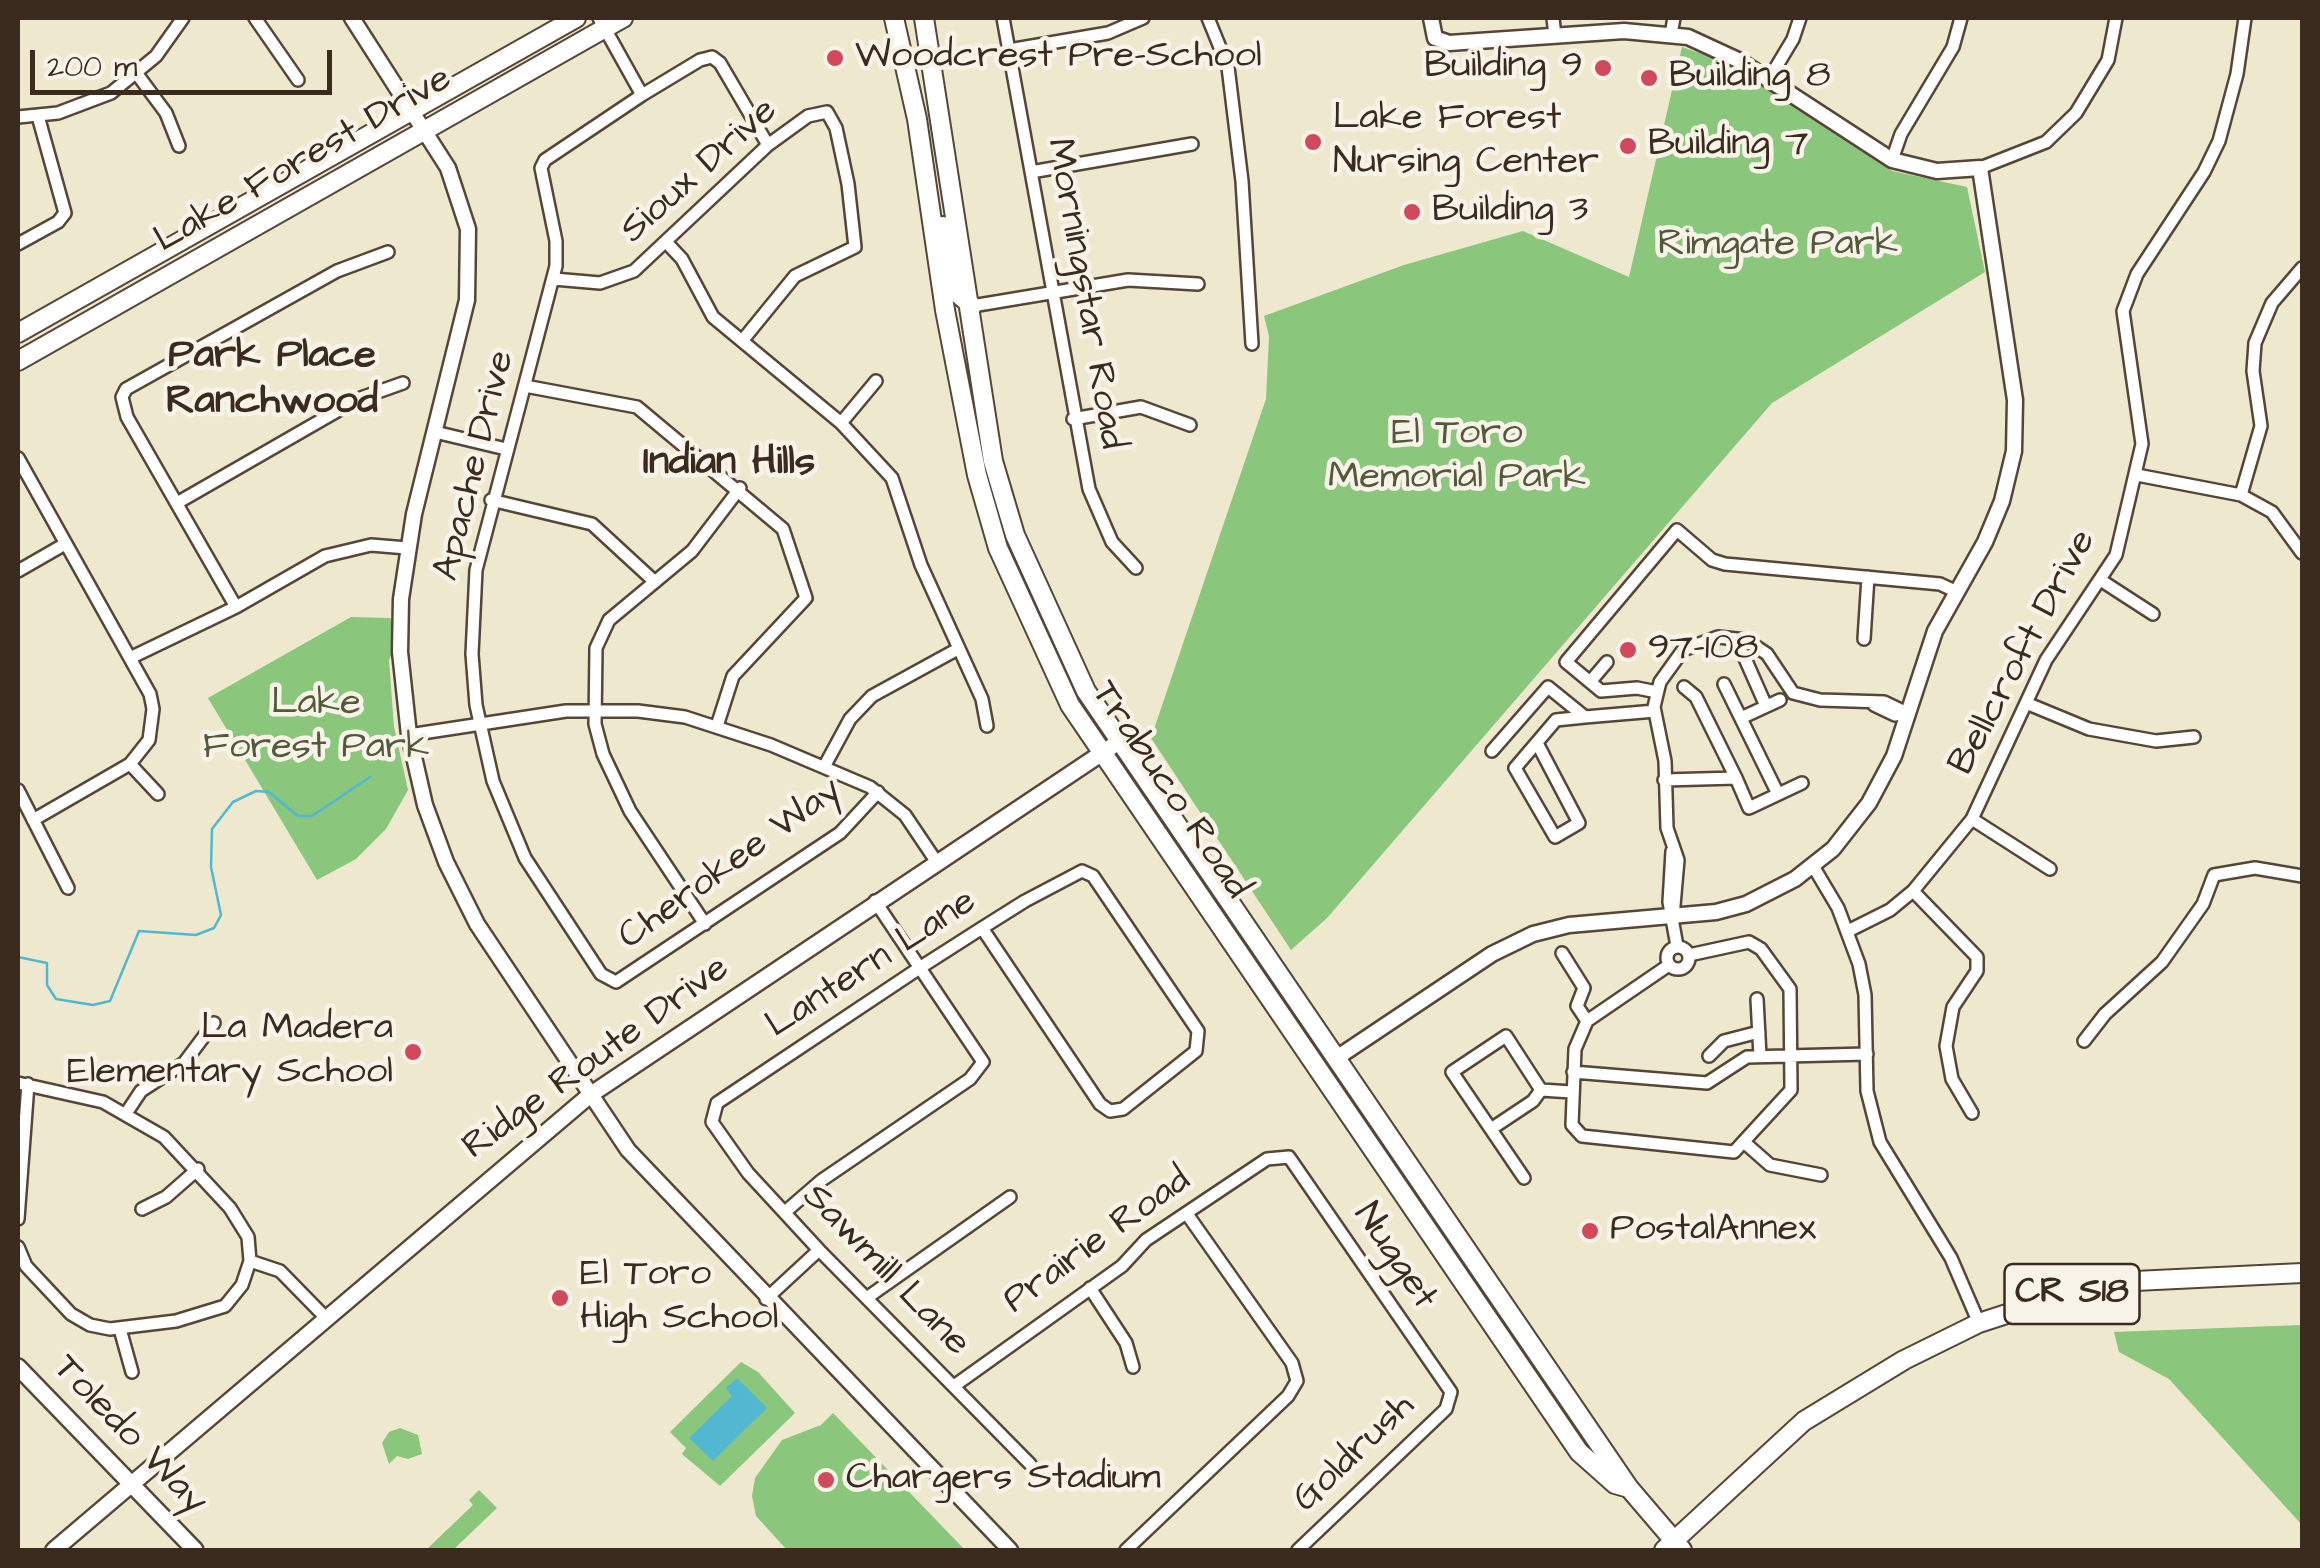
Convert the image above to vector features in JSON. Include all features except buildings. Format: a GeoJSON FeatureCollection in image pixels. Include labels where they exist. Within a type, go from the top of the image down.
{"type":"FeatureCollection","features":[{"type":"Feature","properties":{"kind":"main road","name":"Lake Forest Drive"},"geometry":{"type":"LineString","coordinates":[[18,334],[576,18]]}},
{"type":"Feature","properties":{"kind":"main road","name":"Lake Forest Drive"},"geometry":{"type":"LineString","coordinates":[[18,361],[426,132],[602,22],[623,18]]}},
{"type":"Feature","properties":{"kind":"main road","name":"Trabuco Road"},"geometry":{"type":"LineString","coordinates":[[894,18],[917,119],[960,390],[998,548],[1070,705],[1356,1120],[1578,1452],[1615,1484],[1629,1488]]}},
{"type":"Feature","properties":{"kind":"main road","name":"Trabuco Road"},"geometry":{"type":"LineString","coordinates":[[924,18],[994,461],[1015,534],[1086,691],[1629,1488],[1674,1547]]}},
{"type":"Feature","properties":{"kind":"main road"},"geometry":{"type":"LineString","coordinates":[[931,217],[945,230],[956,292],[972,306]]}},
{"type":"Feature","properties":{"kind":"main road","name":"Ridge Route Drive"},"geometry":{"type":"LineString","coordinates":[[54,1550],[590,1094],[1120,741]]}},
{"type":"Feature","properties":{"kind":"main road"},"geometry":{"type":"LineString","coordinates":[[1173,856],[1190,862],[1217,897],[1234,906]]}},
{"type":"Feature","properties":{"kind":"main road"},"geometry":{"type":"LineString","coordinates":[[1270,996],[1284,999],[1318,1045],[1338,1057],[1336,1066],[1355,1108],[1356,1120]]}},
{"type":"Feature","properties":{"kind":"main road"},"geometry":{"type":"LineString","coordinates":[[1430,1230],[1445,1235],[1491,1303],[1506,1304]]}},
{"type":"Feature","properties":{"kind":"main road","name":"CR S18"},"geometry":{"type":"LineString","coordinates":[[1674,1547],[1804,1420],[1904,1360],[1979,1323],[2068,1294],[2136,1281],[2302,1273]]}},
{"type":"Feature","properties":{"kind":"main road","name":"Toledo Way"},"geometry":{"type":"LineString","coordinates":[[18,1367],[194,1550]]}},
{"type":"Feature","properties":{"kind":"street"},"geometry":{"type":"LineString","coordinates":[[18,117],[92,102],[137,74],[182,18]]}},
{"type":"Feature","properties":{"kind":"street"},"geometry":{"type":"LineString","coordinates":[[254,18],[298,80]]}},
{"type":"Feature","properties":{"kind":"street"},"geometry":{"type":"LineString","coordinates":[[352,18],[458,189],[470,252],[468,300],[407,548],[400,652],[409,735],[425,805],[461,894],[628,1150],[766,1300],[1010,1550]]}},
{"type":"Feature","properties":{"kind":"street","name":"Morningstar Road"},"geometry":{"type":"LineString","coordinates":[[1003,18],[1073,419],[1089,489],[1112,542],[1136,568]]}},
{"type":"Feature","properties":{"kind":"street"},"geometry":{"type":"LineString","coordinates":[[1009,50],[1108,32],[1143,18]]}},
{"type":"Feature","properties":{"kind":"street"},"geometry":{"type":"LineString","coordinates":[[1208,18],[1228,68],[1242,181],[1252,344]]}},
{"type":"Feature","properties":{"kind":"street"},"geometry":{"type":"LineString","coordinates":[[1430,18],[1438,41],[1624,31],[1671,34],[1722,50],[1892,160],[1937,171],[1980,168],[2046,142],[2076,114],[2108,60],[2116,18]]}},
{"type":"Feature","properties":{"kind":"street"},"geometry":{"type":"LineString","coordinates":[[1553,18],[1556,36]]}},
{"type":"Feature","properties":{"kind":"street"},"geometry":{"type":"LineString","coordinates":[[1671,34],[1674,18]]}},
{"type":"Feature","properties":{"kind":"street"},"geometry":{"type":"LineString","coordinates":[[1770,79],[1793,40],[1800,18]]}},
{"type":"Feature","properties":{"kind":"street"},"geometry":{"type":"LineString","coordinates":[[1892,160],[1901,134],[1953,47],[1961,18]]}},
{"type":"Feature","properties":{"kind":"street","name":"Bellcroft Drive"},"geometry":{"type":"LineString","coordinates":[[1848,931],[1890,910],[1913,891],[1972,819],[2046,660],[2116,555],[2142,444],[2123,311],[2137,274],[2204,172],[2218,141],[2237,74],[2244,18]]}},
{"type":"Feature","properties":{"kind":"street"},"geometry":{"type":"LineString","coordinates":[[602,22],[642,95],[700,60],[712,58],[720,63],[768,145]]}},
{"type":"Feature","properties":{"kind":"street"},"geometry":{"type":"LineString","coordinates":[[137,74],[166,113],[180,146]]}},
{"type":"Feature","properties":{"kind":"street","name":"Apache Drive"},"geometry":{"type":"LineString","coordinates":[[616,982],[602,974],[525,858],[493,780],[479,723],[472,654],[474,604],[491,500],[554,279],[556,240],[541,168],[545,160],[642,95]]}},
{"type":"Feature","properties":{"kind":"street","name":"Sioux Drive"},"geometry":{"type":"LineString","coordinates":[[554,279],[610,282],[634,270],[768,145],[808,116],[827,112],[836,128],[848,184],[854,247],[796,276],[742,340]]}},
{"type":"Feature","properties":{"kind":"street"},"geometry":{"type":"LineString","coordinates":[[18,244],[58,222],[65,212],[38,116]]}},
{"type":"Feature","properties":{"kind":"street"},"geometry":{"type":"LineString","coordinates":[[1031,172],[1192,144]]}},
{"type":"Feature","properties":{"kind":"street"},"geometry":{"type":"LineString","coordinates":[[1338,1057],[1492,954],[1533,934],[1568,925],[1673,917],[1746,904],[1813,866],[1833,849],[1870,804],[1894,756],[1935,630],[1985,542],[2002,502],[2016,430],[2011,366],[1980,168]]}},
{"type":"Feature","properties":{"kind":"street"},"geometry":{"type":"LineString","coordinates":[[666,242],[682,260],[704,306],[842,423],[892,478],[956,650],[982,699],[987,726]]}},
{"type":"Feature","properties":{"kind":"street"},"geometry":{"type":"LineString","coordinates":[[236,607],[127,417],[122,397],[126,389],[338,271],[388,252]]}},
{"type":"Feature","properties":{"kind":"street"},"geometry":{"type":"LineString","coordinates":[[2241,495],[2261,426],[2253,371],[2255,343],[2272,302],[2302,268]]}},
{"type":"Feature","properties":{"kind":"street"},"geometry":{"type":"LineString","coordinates":[[972,306],[1128,280],[1198,284]]}},
{"type":"Feature","properties":{"kind":"street"},"geometry":{"type":"LineString","coordinates":[[842,423],[876,381]]}},
{"type":"Feature","properties":{"kind":"street"},"geometry":{"type":"LineString","coordinates":[[177,503],[358,400],[403,383]]}},
{"type":"Feature","properties":{"kind":"street"},"geometry":{"type":"LineString","coordinates":[[524,386],[637,406],[740,488],[784,529],[806,598],[732,676],[717,726]]}},
{"type":"Feature","properties":{"kind":"street"},"geometry":{"type":"LineString","coordinates":[[1073,419],[1141,407],[1190,425]]}},
{"type":"Feature","properties":{"kind":"street"},"geometry":{"type":"LineString","coordinates":[[435,432],[506,449]]}},
{"type":"Feature","properties":{"kind":"street"},"geometry":{"type":"LineString","coordinates":[[18,458],[150,694],[154,724],[149,740],[130,764],[32,820]]}},
{"type":"Feature","properties":{"kind":"street"},"geometry":{"type":"LineString","coordinates":[[2137,476],[2241,495],[2272,512],[2302,553]]}},
{"type":"Feature","properties":{"kind":"street"},"geometry":{"type":"LineString","coordinates":[[704,924],[624,799],[601,749],[594,710],[596,648],[602,632],[621,608],[692,551],[740,488]]}},
{"type":"Feature","properties":{"kind":"street"},"geometry":{"type":"LineString","coordinates":[[491,500],[592,524],[655,582]]}},
{"type":"Feature","properties":{"kind":"street"},"geometry":{"type":"LineString","coordinates":[[1657,692],[1637,688],[1601,691],[1566,662],[1677,530],[1712,560],[1725,564],[1940,584],[1956,591]]}},
{"type":"Feature","properties":{"kind":"street"},"geometry":{"type":"LineString","coordinates":[[18,571],[65,544]]}},
{"type":"Feature","properties":{"kind":"street"},"geometry":{"type":"LineString","coordinates":[[130,658],[347,548],[407,548]]}},
{"type":"Feature","properties":{"kind":"street"},"geometry":{"type":"LineString","coordinates":[[1864,639],[1868,577]]}},
{"type":"Feature","properties":{"kind":"street"},"geometry":{"type":"LineString","coordinates":[[2102,581],[2153,614]]}},
{"type":"Feature","properties":{"kind":"street"},"geometry":{"type":"LineString","coordinates":[[1689,955],[1678,946],[1673,917],[1672,851],[1655,711],[1657,692],[1668,668],[1683,650],[1704,640],[1730,637],[1767,654],[1793,693],[1874,705],[1894,715],[1907,713]]}},
{"type":"Feature","properties":{"kind":"street"},"geometry":{"type":"LineString","coordinates":[[824,767],[850,718],[872,696],[956,650]]}},
{"type":"Feature","properties":{"kind":"street"},"geometry":{"type":"LineString","coordinates":[[1743,654],[1766,706]]}},
{"type":"Feature","properties":{"kind":"street"},"geometry":{"type":"LineString","coordinates":[[1590,682],[1607,662]]}},
{"type":"Feature","properties":{"kind":"street"},"geometry":{"type":"LineString","coordinates":[[1724,684],[1778,794]]}},
{"type":"Feature","properties":{"kind":"street"},"geometry":{"type":"LineString","coordinates":[[1492,752],[1548,687],[1585,717]]}},
{"type":"Feature","properties":{"kind":"street"},"geometry":{"type":"LineString","coordinates":[[1684,687],[1696,697],[1749,808],[1802,782]]}},
{"type":"Feature","properties":{"kind":"street"},"geometry":{"type":"LineString","coordinates":[[1741,718],[1780,700]]}},
{"type":"Feature","properties":{"kind":"street"},"geometry":{"type":"LineString","coordinates":[[2026,703],[2088,729],[2156,741],[2194,737]]}},
{"type":"Feature","properties":{"kind":"street"},"geometry":{"type":"LineString","coordinates":[[409,735],[594,710],[638,710],[717,726],[878,792],[905,815],[936,861]]}},
{"type":"Feature","properties":{"kind":"street"},"geometry":{"type":"LineString","coordinates":[[1537,742],[1579,823],[1555,837],[1515,768],[1537,742],[1556,720],[1655,711]]}},
{"type":"Feature","properties":{"kind":"street"},"geometry":{"type":"LineString","coordinates":[[130,764],[158,794]]}},
{"type":"Feature","properties":{"kind":"street"},"geometry":{"type":"LineString","coordinates":[[1664,780],[1736,778]]}},
{"type":"Feature","properties":{"kind":"street"},"geometry":{"type":"LineString","coordinates":[[18,790],[68,888]]}},
{"type":"Feature","properties":{"kind":"street","name":"Cherokee Way"},"geometry":{"type":"LineString","coordinates":[[616,982],[840,832],[878,792]]}},
{"type":"Feature","properties":{"kind":"street"},"geometry":{"type":"LineString","coordinates":[[1972,819],[2050,868]]}},
{"type":"Feature","properties":{"kind":"street"},"geometry":{"type":"LineString","coordinates":[[1813,866],[1848,931],[1865,995],[1868,1092],[1880,1142],[1951,1258],[1979,1323]]}},
{"type":"Feature","properties":{"kind":"street"},"geometry":{"type":"LineString","coordinates":[[2084,1041],[2105,1014],[2162,962],[2203,904],[2214,876],[2254,868],[2302,876]]}},
{"type":"Feature","properties":{"kind":"street","name":"Lantern Lane"},"geometry":{"type":"LineString","coordinates":[[712,1113],[717,1103],[921,967],[982,928],[1071,874],[1082,872],[1092,876],[1198,1031],[1196,1051],[1122,1109],[1110,1111],[1100,1104],[982,928]]}},
{"type":"Feature","properties":{"kind":"street"},"geometry":{"type":"LineString","coordinates":[[1913,891],[1978,957],[1977,971],[1953,1007],[1946,1046],[1952,1079],[1972,1113]]}},
{"type":"Feature","properties":{"kind":"street"},"geometry":{"type":"LineString","coordinates":[[785,1212],[822,1180],[970,1079],[983,1062],[876,901]]}},
{"type":"Feature","properties":{"kind":"street"},"geometry":{"type":"LineString","coordinates":[[1743,942],[1761,949],[1790,989],[1791,1090],[1728,1154],[1582,1136],[1569,1116],[1578,1037],[1587,1021],[1668,965],[1685,966],[1689,955],[1743,942]]}},
{"type":"Feature","properties":{"kind":"street"},"geometry":{"type":"LineString","coordinates":[[1668,965],[1667,952],[1678,946]]}},
{"type":"Feature","properties":{"kind":"street"},"geometry":{"type":"LineString","coordinates":[[1562,953],[1584,988],[1578,1006],[1587,1021]]}},
{"type":"Feature","properties":{"kind":"street"},"geometry":{"type":"LineString","coordinates":[[1757,999],[1760,1056]]}},
{"type":"Feature","properties":{"kind":"street"},"geometry":{"type":"LineString","coordinates":[[127,1112],[141,1092],[184,1063],[214,1023]]}},
{"type":"Feature","properties":{"kind":"street"},"geometry":{"type":"LineString","coordinates":[[1708,1056],[1724,1041],[1759,1032]]}},
{"type":"Feature","properties":{"kind":"street"},"geometry":{"type":"LineString","coordinates":[[1524,1178],[1452,1072],[1506,1036],[1541,1090]]}},
{"type":"Feature","properties":{"kind":"street"},"geometry":{"type":"LineString","coordinates":[[1573,1072],[1711,1082],[1742,1058],[1867,1054]]}},
{"type":"Feature","properties":{"kind":"street"},"geometry":{"type":"LineString","coordinates":[[18,1218],[23,1084],[103,1102],[127,1112],[164,1137],[198,1170],[243,1228],[250,1261],[242,1285],[225,1306],[176,1320],[120,1329],[94,1327],[71,1314],[26,1266],[18,1246]]}},
{"type":"Feature","properties":{"kind":"street"},"geometry":{"type":"LineString","coordinates":[[1541,1090],[1572,1092]]}},
{"type":"Feature","properties":{"kind":"street"},"geometry":{"type":"LineString","coordinates":[[1491,1129],[1533,1102],[1541,1090]]}},
{"type":"Feature","properties":{"kind":"street","name":"Sawmill Lane"},"geometry":{"type":"LineString","coordinates":[[712,1113],[716,1133],[819,1250],[1030,1464]]}},
{"type":"Feature","properties":{"kind":"street"},"geometry":{"type":"LineString","coordinates":[[1744,1142],[1770,1165],[1821,1175]]}},
{"type":"Feature","properties":{"kind":"street","name":"Prairie Road"},"geometry":{"type":"LineString","coordinates":[[954,1386],[1122,1266],[1146,1240],[1267,1159],[1282,1155]]}},
{"type":"Feature","properties":{"kind":"street","name":"Nugget"},"geometry":{"type":"LineString","coordinates":[[1282,1155],[1295,1164],[1446,1384],[1449,1398]]}},
{"type":"Feature","properties":{"kind":"street"},"geometry":{"type":"LineString","coordinates":[[142,1208],[166,1196],[198,1170]]}},
{"type":"Feature","properties":{"kind":"street"},"geometry":{"type":"LineString","coordinates":[[868,1297],[1010,1197]]}},
{"type":"Feature","properties":{"kind":"street"},"geometry":{"type":"LineString","coordinates":[[1126,1550],[1288,1396],[1297,1381],[1292,1364],[1187,1214]]}},
{"type":"Feature","properties":{"kind":"street"},"geometry":{"type":"LineString","coordinates":[[766,1300],[819,1250]]}},
{"type":"Feature","properties":{"kind":"street"},"geometry":{"type":"LineString","coordinates":[[250,1261],[280,1271],[326,1318]]}},
{"type":"Feature","properties":{"kind":"street"},"geometry":{"type":"LineString","coordinates":[[1090,1288],[1126,1342],[1133,1367]]}},
{"type":"Feature","properties":{"kind":"street"},"geometry":{"type":"LineString","coordinates":[[120,1329],[132,1372]]}},
{"type":"Feature","properties":{"kind":"street","name":"Goldrush"},"geometry":{"type":"LineString","coordinates":[[1298,1550],[1446,1409],[1449,1398]]}},
{"type":"Feature","properties":{"kind":"green space","name":"El Toro Memorial Park"},"geometry":{"type":"Polygon","coordinates":[[[1682,47],[1728,63],[1892,171],[1967,187],[1985,272],[1772,403],[1327,918],[1291,950],[1151,738],[1266,399],[1269,336],[1264,316],[1404,265],[1523,231],[1629,277],[1682,47]]]}},
{"type":"Feature","properties":{"kind":"green space","name":"Lake Forest Park"},"geometry":{"type":"Polygon","coordinates":[[[351,617],[390,618],[400,635],[389,660],[394,727],[408,790],[386,829],[356,859],[317,880],[208,698],[351,617]]]}},
{"type":"Feature","properties":{"kind":"green space"},"geometry":{"type":"Polygon","coordinates":[[[2302,1325],[2302,1525],[2169,1379],[2119,1352],[2114,1332],[2302,1325]]]}},
{"type":"Feature","properties":{"kind":"green space"},"geometry":{"type":"Polygon","coordinates":[[[741,1362],[758,1372],[795,1413],[720,1486],[682,1454],[686,1448],[670,1432],[741,1362]]]}},
{"type":"Feature","properties":{"kind":"green space","name":"Chargers Stadium"},"geometry":{"type":"Polygon","coordinates":[[[833,1413],[965,1550],[787,1550],[756,1516],[752,1496],[755,1478],[782,1440],[821,1425],[833,1413]]]}},
{"type":"Feature","properties":{"kind":"green space"},"geometry":{"type":"Polygon","coordinates":[[[400,1428],[418,1435],[422,1454],[408,1459],[397,1456],[389,1464],[382,1443],[389,1432],[400,1428]]]}},
{"type":"Feature","properties":{"kind":"green space"},"geometry":{"type":"Polygon","coordinates":[[[479,1490],[497,1508],[453,1550],[426,1550],[473,1505],[469,1500],[479,1490]]]}},
{"type":"Feature","properties":{"kind":"water"},"geometry":{"type":"Polygon","coordinates":[[[737,1378],[767,1408],[713,1461],[689,1438],[732,1396],[726,1388],[737,1378]]]}},
{"type":"Feature","properties":{"kind":"waterway"},"geometry":{"type":"LineString","coordinates":[[18,957],[47,963],[47,985],[56,999],[93,1005],[110,1001],[139,931],[196,935],[214,928],[221,915],[211,867],[212,829],[233,802],[256,791],[269,792],[298,816],[312,816],[370,777]]}},
{"type":"Feature","properties":{"kind":"place","name":"Woodcrest Pre-School"},"geometry":{"type":"Point","coordinates":[835,58]}},
{"type":"Feature","properties":{"kind":"place","name":"Building 9"},"geometry":{"type":"Point","coordinates":[1603,68]}},
{"type":"Feature","properties":{"kind":"place","name":"Building 8"},"geometry":{"type":"Point","coordinates":[1649,78]}},
{"type":"Feature","properties":{"kind":"place","name":"Lake Forest Nursing Center"},"geometry":{"type":"Point","coordinates":[1313,142]}},
{"type":"Feature","properties":{"kind":"place","name":"Building 7"},"geometry":{"type":"Point","coordinates":[1628,146]}},
{"type":"Feature","properties":{"kind":"place","name":"Building 3"},"geometry":{"type":"Point","coordinates":[1412,212]}},
{"type":"Feature","properties":{"kind":"place","name":"97-108"},"geometry":{"type":"Point","coordinates":[1628,650]}},
{"type":"Feature","properties":{"kind":"place","name":"La Madera Elementary School"},"geometry":{"type":"Point","coordinates":[413,1052]}},
{"type":"Feature","properties":{"kind":"place","name":"PostalAnnex"},"geometry":{"type":"Point","coordinates":[1590,1231]}},
{"type":"Feature","properties":{"kind":"place","name":"El Toro High School"},"geometry":{"type":"Point","coordinates":[560,1298]}},
{"type":"Feature","properties":{"kind":"place","name":"Chargers Stadium"},"geometry":{"type":"Point","coordinates":[826,1480]}},
{"type":"Feature","properties":{"kind":"district","name":"Park Place Ranchwood"},"geometry":{"type":"Point","coordinates":[272,381]}},
{"type":"Feature","properties":{"kind":"district","name":"Indian Hills"},"geometry":{"type":"Point","coordinates":[729,465]}},
{"type":"Feature","properties":{"kind":"park label","name":"Rimgate Park"},"geometry":{"type":"Point","coordinates":[1778,246]}}]}
